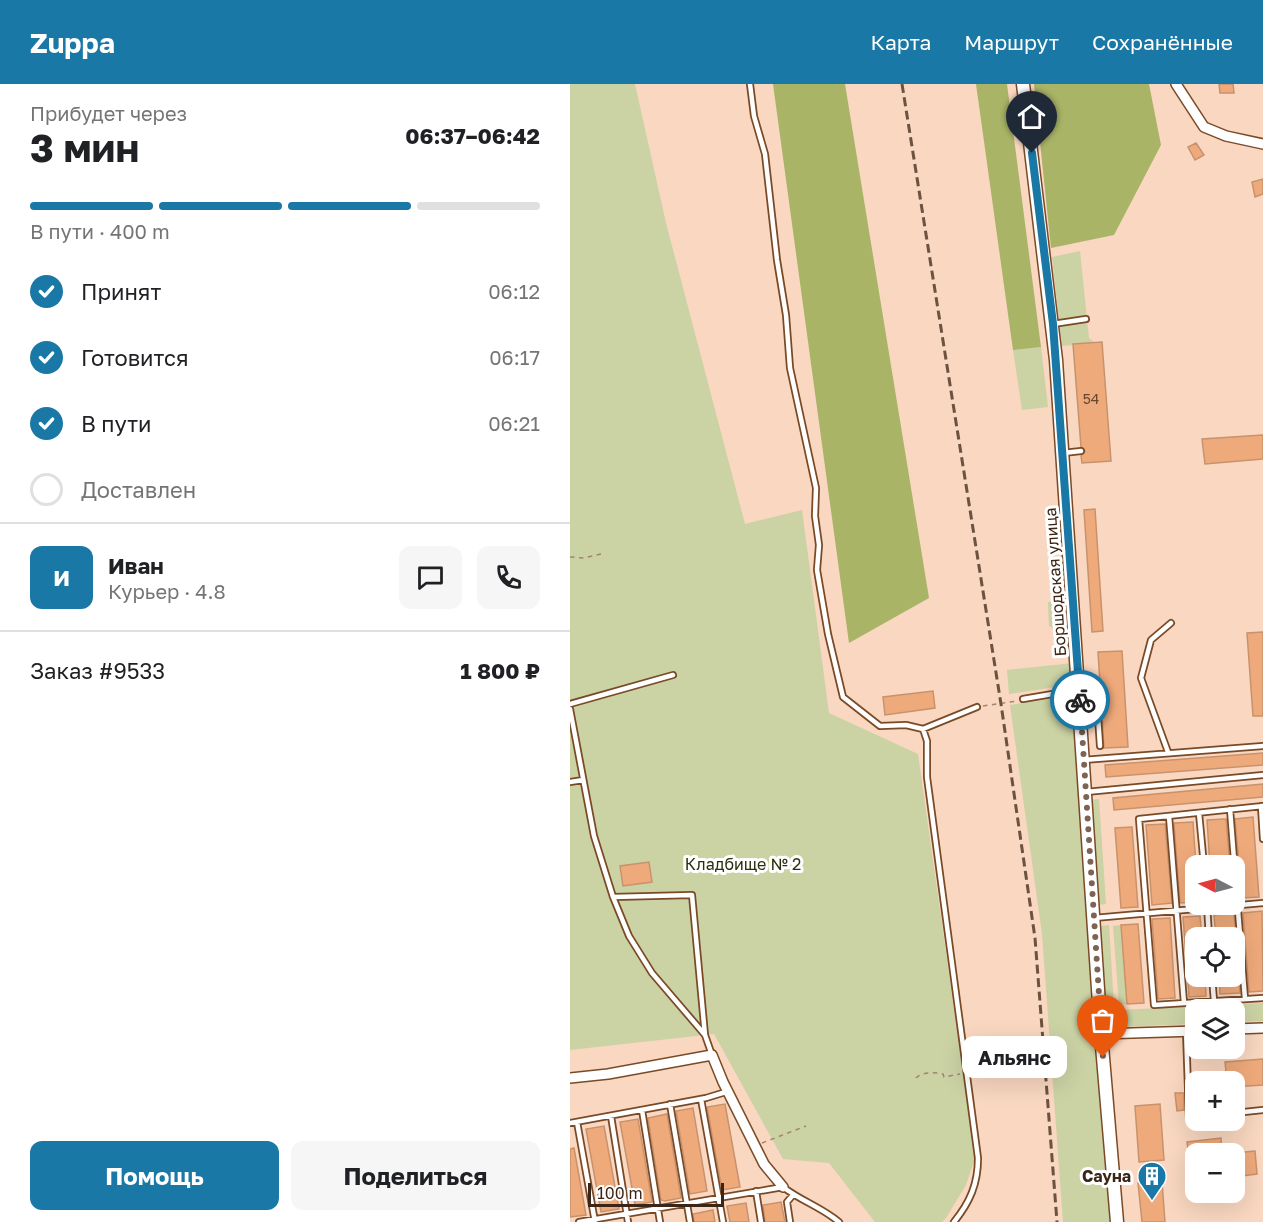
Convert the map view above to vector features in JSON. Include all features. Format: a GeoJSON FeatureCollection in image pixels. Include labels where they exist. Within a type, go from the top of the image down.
{"type":"FeatureCollection","features":[{"type":"Feature","properties":{"kind":"street","name":"Боршодская улица"},"geometry":{"type":"LineString","coordinates":[[1023,84],[1053,324],[1101,1034],[1117,1222]]}},
{"type":"Feature","properties":{"kind":"street"},"geometry":{"type":"LineString","coordinates":[[1176,84],[1204,126],[1226,136],[1263,144]]}},
{"type":"Feature","properties":{"kind":"street"},"geometry":{"type":"LineString","coordinates":[[1245,1029],[1263,1028]]}},
{"type":"Feature","properties":{"kind":"street"},"geometry":{"type":"LineString","coordinates":[[1101,1034],[1185,1031]]}},
{"type":"Feature","properties":{"kind":"street"},"geometry":{"type":"LineString","coordinates":[[570,1078],[608,1074],[712,1055],[764,1164],[783,1187]]}},
{"type":"Feature","properties":{"kind":"lane"},"geometry":{"type":"LineString","coordinates":[[750,84],[754,116],[765,154],[777,260],[786,315],[790,368],[816,488],[815,516],[819,545],[817,570],[828,634],[843,697],[880,726],[906,725],[924,729],[977,707]]}},
{"type":"Feature","properties":{"kind":"lane"},"geometry":{"type":"LineString","coordinates":[[1053,324],[1086,319]]}},
{"type":"Feature","properties":{"kind":"lane"},"geometry":{"type":"LineString","coordinates":[[1063,453],[1081,451]]}},
{"type":"Feature","properties":{"kind":"lane"},"geometry":{"type":"LineString","coordinates":[[1168,752],[1141,678],[1151,640],[1172,623]]}},
{"type":"Feature","properties":{"kind":"lane"},"geometry":{"type":"LineString","coordinates":[[570,704],[673,675]]}},
{"type":"Feature","properties":{"kind":"lane"},"geometry":{"type":"LineString","coordinates":[[1023,699],[1079,689]]}},
{"type":"Feature","properties":{"kind":"lane"},"geometry":{"type":"LineString","coordinates":[[1080,703],[1097,700],[1100,746]]}},
{"type":"Feature","properties":{"kind":"lane"},"geometry":{"type":"LineString","coordinates":[[570,710],[594,836],[629,936],[652,973],[705,1035]]}},
{"type":"Feature","properties":{"kind":"lane"},"geometry":{"type":"LineString","coordinates":[[924,729],[927,741],[927,777],[978,1168],[972,1195],[954,1222]]}},
{"type":"Feature","properties":{"kind":"lane"},"geometry":{"type":"LineString","coordinates":[[1083,760],[1263,746]]}},
{"type":"Feature","properties":{"kind":"lane"},"geometry":{"type":"LineString","coordinates":[[1086,792],[1263,775]]}},
{"type":"Feature","properties":{"kind":"lane"},"geometry":{"type":"LineString","coordinates":[[570,782],[583,780]]}},
{"type":"Feature","properties":{"kind":"lane"},"geometry":{"type":"LineString","coordinates":[[1169,816],[1184,1003],[1154,1005],[1139,819],[1262,806],[1263,839]]}},
{"type":"Feature","properties":{"kind":"lane"},"geometry":{"type":"LineString","coordinates":[[1230,809],[1234,855]]}},
{"type":"Feature","properties":{"kind":"lane"},"geometry":{"type":"LineString","coordinates":[[1199,813],[1203,855]]}},
{"type":"Feature","properties":{"kind":"lane"},"geometry":{"type":"LineString","coordinates":[[614,897],[692,895],[705,1035],[712,1055]]}},
{"type":"Feature","properties":{"kind":"lane"},"geometry":{"type":"LineString","coordinates":[[1245,904],[1263,903]]}},
{"type":"Feature","properties":{"kind":"lane"},"geometry":{"type":"LineString","coordinates":[[1094,918],[1185,909]]}},
{"type":"Feature","properties":{"kind":"lane"},"geometry":{"type":"LineString","coordinates":[[1239,915],[1245,999],[1263,998]]}},
{"type":"Feature","properties":{"kind":"lane"},"geometry":{"type":"LineString","coordinates":[[570,1123],[729,1091]]}},
{"type":"Feature","properties":{"kind":"lane"},"geometry":{"type":"LineString","coordinates":[[701,1098],[723,1222]]}},
{"type":"Feature","properties":{"kind":"lane"},"geometry":{"type":"LineString","coordinates":[[670,1104],[690,1222]]}},
{"type":"Feature","properties":{"kind":"lane"},"geometry":{"type":"LineString","coordinates":[[642,1110],[660,1222]]}},
{"type":"Feature","properties":{"kind":"lane"},"geometry":{"type":"LineString","coordinates":[[1245,1112],[1263,1110]]}},
{"type":"Feature","properties":{"kind":"lane"},"geometry":{"type":"LineString","coordinates":[[611,1116],[628,1222]]}},
{"type":"Feature","properties":{"kind":"lane"},"geometry":{"type":"LineString","coordinates":[[577,1122],[594,1221]]}},
{"type":"Feature","properties":{"kind":"lane"},"geometry":{"type":"LineString","coordinates":[[579,1222],[783,1187],[816,1205],[839,1222]]}},
{"type":"Feature","properties":{"kind":"lane"},"geometry":{"type":"LineString","coordinates":[[756,1191],[761,1222]]}},
{"type":"Feature","properties":{"kind":"lane"},"geometry":{"type":"LineString","coordinates":[[790,1222],[787,1202],[793,1194]]}},
{"type":"Feature","properties":{"kind":"lane"},"geometry":{"type":"LineString","coordinates":[[828,1222],[831,1216]]}},
{"type":"Feature","properties":{"kind":"path"},"geometry":{"type":"LineString","coordinates":[[570,557],[584,558],[601,554]]}},
{"type":"Feature","properties":{"kind":"path"},"geometry":{"type":"LineString","coordinates":[[977,707],[1023,699]]}},
{"type":"Feature","properties":{"kind":"path"},"geometry":{"type":"LineString","coordinates":[[916,1078],[919,1075],[936,1073],[948,1077],[966,1072]]}},
{"type":"Feature","properties":{"kind":"path"},"geometry":{"type":"LineString","coordinates":[[756,1145],[806,1126]]}},
{"type":"Feature","properties":{"kind":"green space","name":"Кладбище № 2"},"geometry":{"type":"Polygon","coordinates":[[[570,84],[635,84],[666,223],[745,524],[802,510],[829,713],[918,754],[975,1158],[966,1185],[942,1222],[875,1222],[829,1163],[783,1159],[714,1034],[570,1050],[570,84]]]}},
{"type":"Feature","properties":{"kind":"green space"},"geometry":{"type":"Polygon","coordinates":[[[773,84],[845,84],[929,598],[849,643],[773,84]]]}},
{"type":"Feature","properties":{"kind":"green space"},"geometry":{"type":"Polygon","coordinates":[[[976,84],[1007,84],[1041,347],[1013,350],[976,84]]]}},
{"type":"Feature","properties":{"kind":"green space"},"geometry":{"type":"Polygon","coordinates":[[[1034,84],[1149,84],[1161,145],[1114,235],[1051,248],[1034,84]]]}},
{"type":"Feature","properties":{"kind":"green space"},"geometry":{"type":"Polygon","coordinates":[[[1080,251],[1089,338],[1095,343],[1062,346],[1052,257],[1080,251]]]}},
{"type":"Feature","properties":{"kind":"green space"},"geometry":{"type":"Polygon","coordinates":[[[1041,347],[1048,407],[1022,410],[1013,350],[1041,347]]]}},
{"type":"Feature","properties":{"kind":"green space"},"geometry":{"type":"Polygon","coordinates":[[[1064,600],[1066,635],[1049,626],[1048,602],[1064,600]]]}},
{"type":"Feature","properties":{"kind":"green space"},"geometry":{"type":"Polygon","coordinates":[[[1073,663],[1075,684],[1009,694],[1007,670],[1073,663]]]}},
{"type":"Feature","properties":{"kind":"green space"},"geometry":{"type":"Polygon","coordinates":[[[1076,695],[1112,1222],[1063,1222],[1042,934],[1010,705],[1076,695]]]}},
{"type":"Feature","properties":{"kind":"green space"},"geometry":{"type":"Polygon","coordinates":[[[1099,799],[1106,904],[1098,905],[1091,800],[1099,799]]]}},
{"type":"Feature","properties":{"kind":"green space"},"geometry":{"type":"Polygon","coordinates":[[[1109,925],[1114,1006],[1106,1007],[1101,926],[1109,925]]]}},
{"type":"Feature","properties":{"kind":"green space"},"geometry":{"type":"Polygon","coordinates":[[[1121,925],[1127,1004],[1119,1005],[1113,926],[1121,925]]]}},
{"type":"Feature","properties":{"kind":"green space"},"geometry":{"type":"Polygon","coordinates":[[[1263,1003],[1263,1021],[1245,1022],[1245,1004],[1263,1003]]]}},
{"type":"Feature","properties":{"kind":"green space"},"geometry":{"type":"Polygon","coordinates":[[[1185,1007],[1185,1024],[1121,1027],[1120,1010],[1185,1007]]]}},
{"type":"Feature","properties":{"kind":"building"},"geometry":{"type":"Polygon","coordinates":[[[1219,84],[1233,84],[1234,93],[1220,93],[1219,84]]]}},
{"type":"Feature","properties":{"kind":"building"},"geometry":{"type":"Polygon","coordinates":[[[1196,143],[1204,155],[1195,160],[1188,147],[1196,143]]]}},
{"type":"Feature","properties":{"kind":"building"},"geometry":{"type":"Polygon","coordinates":[[[1263,179],[1263,194],[1255,197],[1252,182],[1263,179]]]}},
{"type":"Feature","properties":{"kind":"building"},"geometry":{"type":"Polygon","coordinates":[[[1102,342],[1111,461],[1082,463],[1081,456],[1085,451],[1081,447],[1073,344],[1102,342]]]}},
{"type":"Feature","properties":{"kind":"building"},"geometry":{"type":"Polygon","coordinates":[[[1263,435],[1263,459],[1205,464],[1202,439],[1263,435]]]}},
{"type":"Feature","properties":{"kind":"building"},"geometry":{"type":"Polygon","coordinates":[[[1095,509],[1103,631],[1092,632],[1084,510],[1095,509]]]}},
{"type":"Feature","properties":{"kind":"building"},"geometry":{"type":"Polygon","coordinates":[[[1263,632],[1263,716],[1253,716],[1247,633],[1263,632]]]}},
{"type":"Feature","properties":{"kind":"building"},"geometry":{"type":"Polygon","coordinates":[[[1122,651],[1128,747],[1104,748],[1098,652],[1122,651]]]}},
{"type":"Feature","properties":{"kind":"building"},"geometry":{"type":"Polygon","coordinates":[[[933,691],[935,708],[885,715],[883,697],[933,691]]]}},
{"type":"Feature","properties":{"kind":"building"},"geometry":{"type":"Polygon","coordinates":[[[1263,753],[1263,765],[1106,777],[1105,765],[1263,753]]]}},
{"type":"Feature","properties":{"kind":"building"},"geometry":{"type":"Polygon","coordinates":[[[1263,784],[1263,797],[1114,810],[1113,798],[1263,784]]]}},
{"type":"Feature","properties":{"kind":"building"},"geometry":{"type":"Polygon","coordinates":[[[1253,817],[1259,897],[1245,898],[1245,855],[1238,855],[1235,819],[1253,817]]]}},
{"type":"Feature","properties":{"kind":"building"},"geometry":{"type":"Polygon","coordinates":[[[1226,819],[1229,855],[1209,855],[1207,820],[1226,819]]]}},
{"type":"Feature","properties":{"kind":"building"},"geometry":{"type":"Polygon","coordinates":[[[1193,822],[1195,855],[1185,855],[1185,903],[1180,903],[1174,823],[1193,822]]]}},
{"type":"Feature","properties":{"kind":"building"},"geometry":{"type":"Polygon","coordinates":[[[1165,824],[1172,903],[1152,905],[1146,825],[1165,824]]]}},
{"type":"Feature","properties":{"kind":"building"},"geometry":{"type":"Polygon","coordinates":[[[1132,827],[1138,907],[1121,908],[1115,828],[1132,827]]]}},
{"type":"Feature","properties":{"kind":"building"},"geometry":{"type":"Polygon","coordinates":[[[649,862],[652,882],[623,886],[620,866],[649,862]]]}},
{"type":"Feature","properties":{"kind":"building"},"geometry":{"type":"Polygon","coordinates":[[[1262,911],[1263,991],[1249,992],[1243,915],[1262,911]]]}},
{"type":"Feature","properties":{"kind":"building"},"geometry":{"type":"Polygon","coordinates":[[[1214,915],[1234,915],[1235,927],[1215,927],[1214,915]]]}},
{"type":"Feature","properties":{"kind":"building"},"geometry":{"type":"Polygon","coordinates":[[[1200,916],[1201,927],[1185,927],[1185,944],[1183,917],[1200,916]]]}},
{"type":"Feature","properties":{"kind":"building"},"geometry":{"type":"Polygon","coordinates":[[[1170,918],[1175,998],[1158,999],[1152,919],[1170,918]]]}},
{"type":"Feature","properties":{"kind":"building"},"geometry":{"type":"Polygon","coordinates":[[[1138,924],[1144,1003],[1127,1004],[1121,925],[1138,924]]]}},
{"type":"Feature","properties":{"kind":"building"},"geometry":{"type":"Polygon","coordinates":[[[1188,987],[1206,987],[1206,996],[1189,997],[1188,987]]]}},
{"type":"Feature","properties":{"kind":"building"},"geometry":{"type":"Polygon","coordinates":[[[1220,987],[1240,987],[1240,993],[1220,994],[1220,987]]]}},
{"type":"Feature","properties":{"kind":"building"},"geometry":{"type":"Polygon","coordinates":[[[1263,1059],[1263,1085],[1245,1086],[1245,1071],[1226,1071],[1225,1062],[1263,1059]]]}},
{"type":"Feature","properties":{"kind":"building"},"geometry":{"type":"Polygon","coordinates":[[[1175,1093],[1184,1093],[1184,1110],[1177,1111],[1175,1093]]]}},
{"type":"Feature","properties":{"kind":"building"},"geometry":{"type":"Polygon","coordinates":[[[725,1104],[740,1187],[722,1190],[707,1107],[725,1104]]]}},
{"type":"Feature","properties":{"kind":"building"},"geometry":{"type":"Polygon","coordinates":[[[1160,1104],[1164,1160],[1139,1162],[1135,1106],[1160,1104]]]}},
{"type":"Feature","properties":{"kind":"building"},"geometry":{"type":"Polygon","coordinates":[[[693,1108],[707,1191],[690,1194],[676,1111],[693,1108]]]}},
{"type":"Feature","properties":{"kind":"building"},"geometry":{"type":"Polygon","coordinates":[[[667,1114],[681,1198],[665,1201],[661,1200],[648,1118],[667,1114]]]}},
{"type":"Feature","properties":{"kind":"building"},"geometry":{"type":"Polygon","coordinates":[[[638,1119],[652,1202],[635,1205],[620,1122],[638,1119]]]}},
{"type":"Feature","properties":{"kind":"building"},"geometry":{"type":"Polygon","coordinates":[[[604,1126],[619,1209],[601,1212],[586,1129],[604,1126]]]}},
{"type":"Feature","properties":{"kind":"building"},"geometry":{"type":"Polygon","coordinates":[[[1221,1138],[1221,1143],[1187,1143],[1221,1138]]]}},
{"type":"Feature","properties":{"kind":"building"},"geometry":{"type":"Polygon","coordinates":[[[574,1148],[586,1215],[570,1217],[570,1149],[574,1148]]]}},
{"type":"Feature","properties":{"kind":"building"},"geometry":{"type":"Polygon","coordinates":[[[1255,1151],[1257,1174],[1245,1176],[1245,1152],[1255,1151]]]}},
{"type":"Feature","properties":{"kind":"building","name":"Сауна"},"geometry":{"type":"Polygon","coordinates":[[[1162,1181],[1165,1222],[1142,1222],[1138,1183],[1162,1181]]]}},
{"type":"Feature","properties":{"kind":"building"},"geometry":{"type":"Polygon","coordinates":[[[781,1202],[785,1222],[765,1222],[763,1205],[781,1202]]]}},
{"type":"Feature","properties":{"kind":"building"},"geometry":{"type":"Polygon","coordinates":[[[746,1203],[749,1222],[730,1222],[727,1206],[746,1203]]]}},
{"type":"Feature","properties":{"kind":"building"},"geometry":{"type":"Polygon","coordinates":[[[713,1210],[715,1222],[694,1222],[693,1214],[713,1210]]]}},
{"type":"Feature","properties":{"kind":"railway"},"geometry":{"type":"LineString","coordinates":[[902,84],[1001,704],[1035,938],[1057,1222]]}},
{"type":"Feature","properties":{"kind":"way so far"},"geometry":{"type":"LineString","coordinates":[[1080,700],[1103,1057]]}},
{"type":"Feature","properties":{"kind":"place","name":"Альянс"},"geometry":{"type":"Point","coordinates":[1103,1057]}},
{"type":"Feature","properties":{"kind":"place","name":"Сауна"},"geometry":{"type":"Point","coordinates":[1152,1202]}},
{"type":"Feature","properties":{"kind":"route"},"geometry":{"type":"LineString","coordinates":[[1032,153],[1053,324],[1080,700]]}}]}
